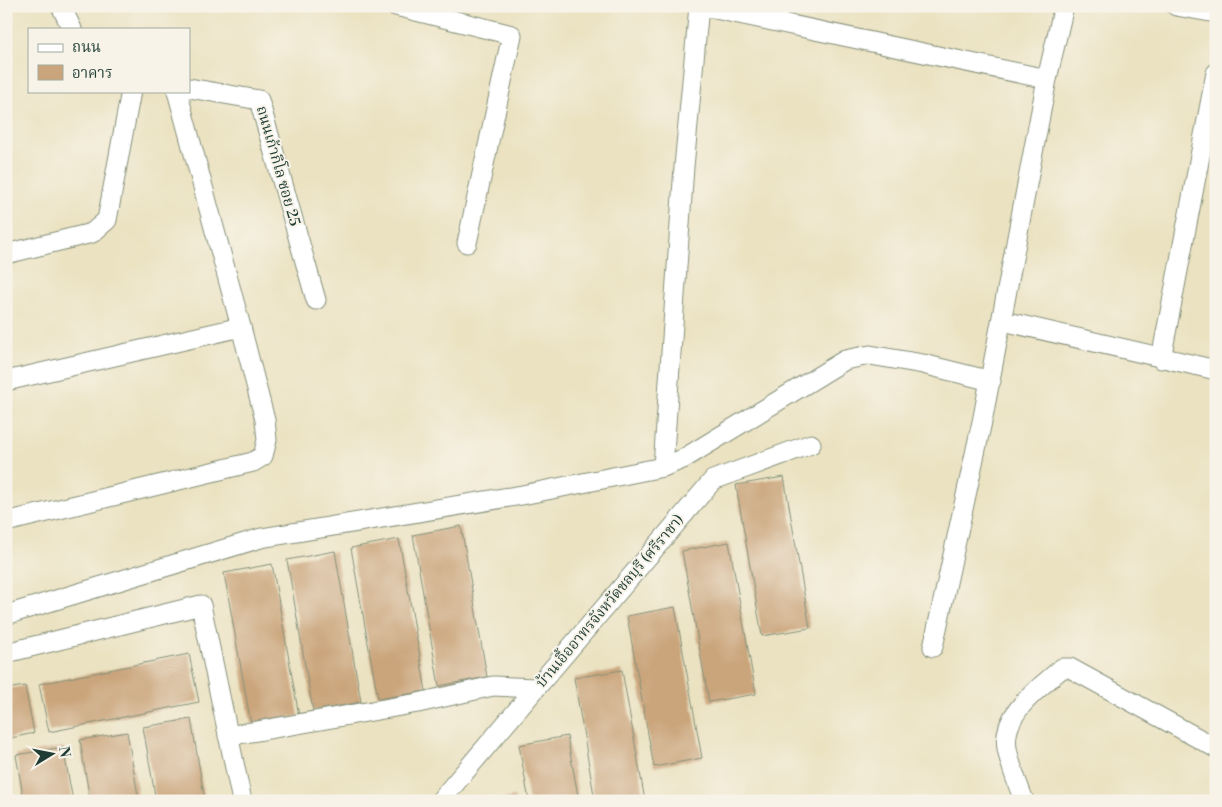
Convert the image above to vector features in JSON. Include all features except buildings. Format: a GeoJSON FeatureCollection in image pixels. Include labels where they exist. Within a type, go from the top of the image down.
{"type":"FeatureCollection","features":[{"type":"Feature","properties":{"kind":"street"},"geometry":{"type":"LineString","coordinates":[[61,6],[72,28]]}},
{"type":"Feature","properties":{"kind":"street"},"geometry":{"type":"LineString","coordinates":[[396,6],[512,35],[468,243]]}},
{"type":"Feature","properties":{"kind":"street"},"geometry":{"type":"LineString","coordinates":[[664,467],[684,177],[700,6],[743,11],[1047,79]]}},
{"type":"Feature","properties":{"kind":"street"},"geometry":{"type":"LineString","coordinates":[[933,647],[991,381],[1047,79],[1064,6]]}},
{"type":"Feature","properties":{"kind":"street"},"geometry":{"type":"LineString","coordinates":[[1176,6],[1216,13]]}},
{"type":"Feature","properties":{"kind":"street"},"geometry":{"type":"LineString","coordinates":[[1161,359],[1216,73]]}},
{"type":"Feature","properties":{"kind":"street","name":"ถนนเก้ากิโล ซอย 25"},"geometry":{"type":"LineString","coordinates":[[190,88],[259,100],[316,300]]}},
{"type":"Feature","properties":{"kind":"street"},"geometry":{"type":"LineString","coordinates":[[6,254],[92,233],[107,220],[131,92]]}},
{"type":"Feature","properties":{"kind":"street"},"geometry":{"type":"LineString","coordinates":[[6,522],[253,462],[263,456],[267,440],[265,420],[177,92]]}},
{"type":"Feature","properties":{"kind":"street"},"geometry":{"type":"LineString","coordinates":[[1003,321],[1161,359],[1216,370]]}},
{"type":"Feature","properties":{"kind":"street"},"geometry":{"type":"LineString","coordinates":[[6,381],[241,327]]}},
{"type":"Feature","properties":{"kind":"street"},"geometry":{"type":"LineString","coordinates":[[6,615],[261,538],[522,495],[664,467],[683,460],[844,360],[870,355],[923,364],[991,381]]}},
{"type":"Feature","properties":{"kind":"street","name":"บ้านเอื้ออาทรจังหวัดชลบุรี (ศรีราชา)"},"geometry":{"type":"LineString","coordinates":[[440,801],[713,480],[810,444]]}},
{"type":"Feature","properties":{"kind":"street"},"geometry":{"type":"LineString","coordinates":[[6,653],[202,605],[242,801]]}},
{"type":"Feature","properties":{"kind":"street"},"geometry":{"type":"LineString","coordinates":[[1024,801],[1007,748],[1008,731],[1020,706],[1062,668],[1070,668],[1216,748]]}},
{"type":"Feature","properties":{"kind":"street"},"geometry":{"type":"LineString","coordinates":[[228,736],[418,703],[493,686],[535,688]]}}]}
